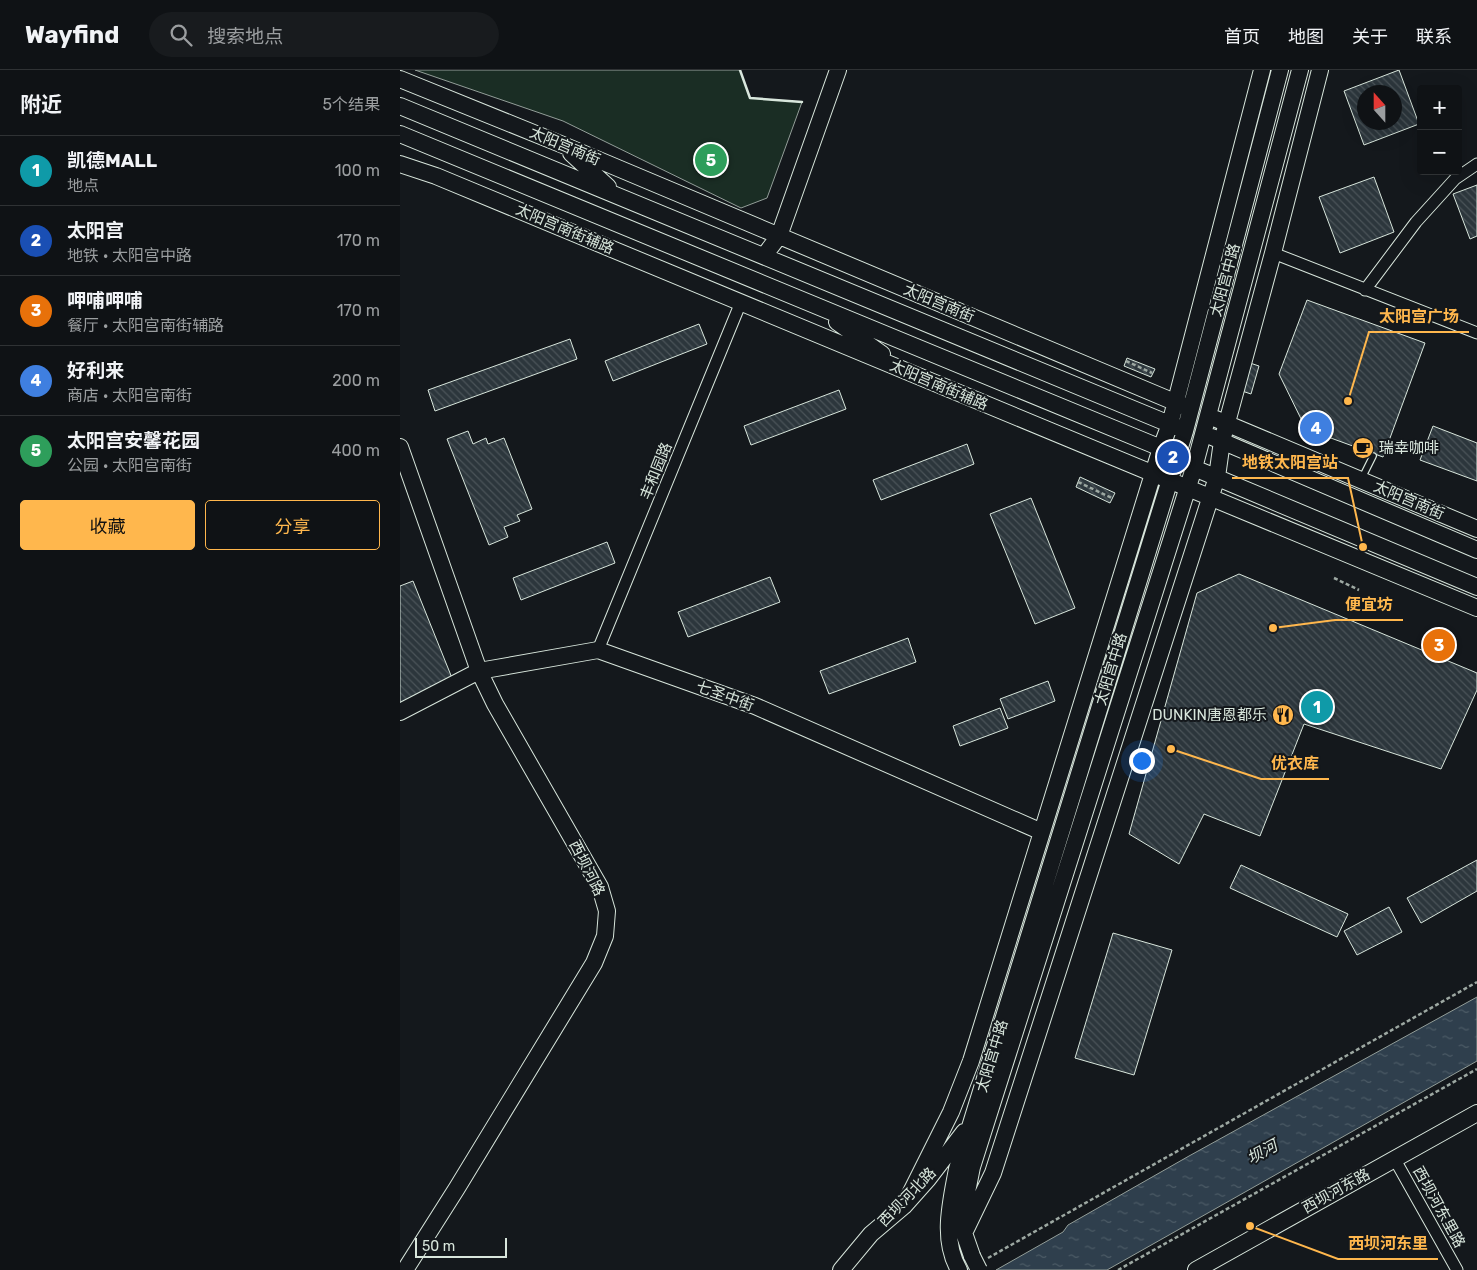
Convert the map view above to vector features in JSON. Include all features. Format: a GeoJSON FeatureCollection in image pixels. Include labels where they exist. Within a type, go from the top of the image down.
{"type":"FeatureCollection","features":[{"type":"Feature","properties":{"kind":"street"},"geometry":{"type":"LineString","coordinates":[[764,256],[779,236],[838,70]]}},
{"type":"Feature","properties":{"kind":"street","name":"太阳宫中路"},"geometry":{"type":"LineString","coordinates":[[958,1268],[948,1240],[949,1211],[957,1169],[1177,455],[1178,428],[1262,70]]}},
{"type":"Feature","properties":{"kind":"street","name":"太阳宫中路"},"geometry":{"type":"LineString","coordinates":[[978,1262],[964,1234],[964,1207],[972,1167],[1194,468],[1300,70]]}},
{"type":"Feature","properties":{"kind":"street"},"geometry":{"type":"LineString","coordinates":[[964,1234],[993,1173],[1217,478],[1226,424],[1273,253],[1320,70]]}},
{"type":"Feature","properties":{"kind":"street"},"geometry":{"type":"LineString","coordinates":[[1244,142],[1279,76]]}},
{"type":"Feature","properties":{"kind":"street","name":"太阳宫中路"},"geometry":{"type":"LineString","coordinates":[[1183,406],[1279,76]]}},
{"type":"Feature","properties":{"kind":"street","name":"太阳宫南街"},"geometry":{"type":"LineString","coordinates":[[400,79],[563,145],[1477,529]]}},
{"type":"Feature","properties":{"kind":"street"},"geometry":{"type":"LineString","coordinates":[[1292,100],[1297,160]]}},
{"type":"Feature","properties":{"kind":"street","name":"太阳宫南街"},"geometry":{"type":"LineString","coordinates":[[400,106],[1178,428],[1204,433],[1477,550]]}},
{"type":"Feature","properties":{"kind":"street"},"geometry":{"type":"LineString","coordinates":[[400,134],[1161,448],[1177,455],[1194,468],[1477,587]]}},
{"type":"Feature","properties":{"kind":"street"},"geometry":{"type":"LineString","coordinates":[[563,145],[615,194]]}},
{"type":"Feature","properties":{"kind":"street","name":"太阳宫南街辅路"},"geometry":{"type":"LineString","coordinates":[[400,164],[436,176],[1477,608]]}},
{"type":"Feature","properties":{"kind":"street"},"geometry":{"type":"LineString","coordinates":[[1365,290],[1416,222],[1455,179],[1477,164]]}},
{"type":"Feature","properties":{"kind":"street"},"geometry":{"type":"LineString","coordinates":[[1273,253],[1477,333]]}},
{"type":"Feature","properties":{"kind":"street","name":"丰和园路"},"geometry":{"type":"LineString","coordinates":[[598,650],[741,302]]}},
{"type":"Feature","properties":{"kind":"street"},"geometry":{"type":"LineString","coordinates":[[813,304],[906,371]]}},
{"type":"Feature","properties":{"kind":"street","name":"太阳宫中路"},"geometry":{"type":"LineString","coordinates":[[904,1206],[951,1112],[971,1061],[1161,448],[1178,428]]}},
{"type":"Feature","properties":{"kind":"street","name":"西坝河路"},"geometry":{"type":"LineString","coordinates":[[400,448],[479,671],[495,704],[600,887],[607,911],[605,936],[594,964],[458,1188],[405,1270]]}},
{"type":"Feature","properties":{"kind":"street","name":"七圣中街"},"geometry":{"type":"LineString","coordinates":[[400,712],[479,671],[598,650],[755,706],[1042,832]]}},
{"type":"Feature","properties":{"kind":"street"},"geometry":{"type":"LineString","coordinates":[[1121,696],[1144,703]]}},
{"type":"Feature","properties":{"kind":"street"},"geometry":{"type":"LineString","coordinates":[[1029,873],[1071,801]]}},
{"type":"Feature","properties":{"kind":"street"},"geometry":{"type":"LineString","coordinates":[[1081,823],[1087,883]]}},
{"type":"Feature","properties":{"kind":"street","name":"西坝河东路"},"geometry":{"type":"LineString","coordinates":[[1196,1270],[1394,1158],[1476,1115]]}},
{"type":"Feature","properties":{"kind":"street","name":"西坝河北路"},"geometry":{"type":"LineString","coordinates":[[840,1270],[871,1234],[904,1206],[928,1179],[971,1122]]}},
{"type":"Feature","properties":{"kind":"street","name":"西坝河东里路"},"geometry":{"type":"LineString","coordinates":[[1394,1158],[1457,1270]]}},
{"type":"Feature","properties":{"kind":"lane"},"geometry":{"type":"LineString","coordinates":[[1361,480],[1373,456]]}},
{"type":"Feature","properties":{"kind":"path"},"geometry":{"type":"LineString","coordinates":[[1126,361],[1152,373]]}},
{"type":"Feature","properties":{"kind":"path"},"geometry":{"type":"LineString","coordinates":[[1078,482],[1112,498]]}},
{"type":"Feature","properties":{"kind":"path"},"geometry":{"type":"LineString","coordinates":[[1334,578],[1359,590]]}},
{"type":"Feature","properties":{"kind":"path"},"geometry":{"type":"LineString","coordinates":[[978,1262],[1477,982]]}},
{"type":"Feature","properties":{"kind":"path"},"geometry":{"type":"LineString","coordinates":[[1118,1270],[1477,1068]]}},
{"type":"Feature","properties":{"kind":"green space"},"geometry":{"type":"Polygon","coordinates":[[[415,70],[740,70],[750,98],[802,102],[767,198],[741,208],[563,121],[415,70]]]}},
{"type":"Feature","properties":{"kind":"water","name":"坝河"},"geometry":{"type":"Polygon","coordinates":[[[1477,997],[1477,1061],[1107,1270],[996,1270],[1063,1232],[1068,1225],[1189,1156],[1477,997]]]}},
{"type":"Feature","properties":{"kind":"building"},"geometry":{"type":"Polygon","coordinates":[[[1399,70],[1417,119],[1417,125],[1364,145],[1358,130],[1402,130],[1402,85],[1360,85],[1399,70]]]}},
{"type":"Feature","properties":{"kind":"building"},"geometry":{"type":"Polygon","coordinates":[[[1357,86],[1357,126],[1344,91],[1357,86]]]}},
{"type":"Feature","properties":{"kind":"building"},"geometry":{"type":"Polygon","coordinates":[[[1374,177],[1394,232],[1340,253],[1319,197],[1374,177]]]}},
{"type":"Feature","properties":{"kind":"building"},"geometry":{"type":"Polygon","coordinates":[[[1477,185],[1477,236],[1470,239],[1453,194],[1477,185]]]}},
{"type":"Feature","properties":{"kind":"building"},"geometry":{"type":"Polygon","coordinates":[[[1307,300],[1425,343],[1383,457],[1306,429],[1279,374],[1307,300]]]}},
{"type":"Feature","properties":{"kind":"building"},"geometry":{"type":"Polygon","coordinates":[[[699,324],[707,344],[613,381],[605,361],[699,324]]]}},
{"type":"Feature","properties":{"kind":"building"},"geometry":{"type":"Polygon","coordinates":[[[570,339],[577,359],[435,411],[428,390],[570,339]]]}},
{"type":"Feature","properties":{"kind":"building"},"geometry":{"type":"Polygon","coordinates":[[[1127,358],[1155,369],[1151,377],[1124,366],[1127,358]]]}},
{"type":"Feature","properties":{"kind":"building"},"geometry":{"type":"Polygon","coordinates":[[[1250,363],[1259,366],[1251,394],[1242,391],[1250,363]]]}},
{"type":"Feature","properties":{"kind":"building"},"geometry":{"type":"Polygon","coordinates":[[[839,390],[846,409],[751,445],[744,426],[839,390]]]}},
{"type":"Feature","properties":{"kind":"building"},"geometry":{"type":"Polygon","coordinates":[[[1433,426],[1477,443],[1477,481],[1420,460],[1433,426]]]}},
{"type":"Feature","properties":{"kind":"building"},"geometry":{"type":"Polygon","coordinates":[[[468,431],[473,444],[486,438],[488,444],[504,438],[532,509],[517,515],[520,521],[504,527],[508,537],[489,545],[447,439],[468,431]]]}},
{"type":"Feature","properties":{"kind":"building"},"geometry":{"type":"Polygon","coordinates":[[[967,444],[974,464],[881,500],[873,480],[967,444]]]}},
{"type":"Feature","properties":{"kind":"building"},"geometry":{"type":"Polygon","coordinates":[[[1080,477],[1115,493],[1110,503],[1076,487],[1080,477]]]}},
{"type":"Feature","properties":{"kind":"building"},"geometry":{"type":"Polygon","coordinates":[[[1031,498],[1075,608],[1035,624],[990,514],[1031,498]]]}},
{"type":"Feature","properties":{"kind":"building"},"geometry":{"type":"Polygon","coordinates":[[[607,542],[615,563],[521,600],[513,578],[607,542]]]}},
{"type":"Feature","properties":{"kind":"building"},"geometry":{"type":"Polygon","coordinates":[[[1239,574],[1477,673],[1477,690],[1441,769],[1304,724],[1260,836],[1204,814],[1179,864],[1129,834],[1197,593],[1239,574]]]}},
{"type":"Feature","properties":{"kind":"building"},"geometry":{"type":"Polygon","coordinates":[[[770,577],[780,602],[688,637],[678,612],[770,577]]]}},
{"type":"Feature","properties":{"kind":"building"},"geometry":{"type":"Polygon","coordinates":[[[413,581],[452,678],[400,705],[400,586],[413,581]]]}},
{"type":"Feature","properties":{"kind":"building"},"geometry":{"type":"Polygon","coordinates":[[[908,638],[916,662],[829,694],[820,671],[908,638]]]}},
{"type":"Feature","properties":{"kind":"building"},"geometry":{"type":"Polygon","coordinates":[[[1048,681],[1055,701],[1008,719],[1000,699],[1048,681]]]}},
{"type":"Feature","properties":{"kind":"building"},"geometry":{"type":"Polygon","coordinates":[[[1000,708],[1008,728],[960,746],[953,726],[1000,708]]]}},
{"type":"Feature","properties":{"kind":"building"},"geometry":{"type":"Polygon","coordinates":[[[1477,860],[1477,891],[1421,923],[1407,898],[1477,860]]]}},
{"type":"Feature","properties":{"kind":"building"},"geometry":{"type":"Polygon","coordinates":[[[1241,865],[1348,914],[1337,937],[1230,888],[1241,865]]]}},
{"type":"Feature","properties":{"kind":"building"},"geometry":{"type":"Polygon","coordinates":[[[1389,907],[1402,932],[1357,955],[1344,931],[1389,907]]]}},
{"type":"Feature","properties":{"kind":"building"},"geometry":{"type":"Polygon","coordinates":[[[1113,933],[1172,950],[1134,1075],[1075,1058],[1113,933]]]}},
{"type":"Feature","properties":{"kind":"wall"},"geometry":{"type":"LineString","coordinates":[[740,70],[750,98],[802,102]]}},
{"type":"Feature","properties":{"kind":"place","name":"太阳宫安馨花园"},"geometry":{"type":"Point","coordinates":[711,160]}},
{"type":"Feature","properties":{"kind":"place","name":"太阳宫广场"},"geometry":{"type":"Point","coordinates":[1348,401]}},
{"type":"Feature","properties":{"kind":"place","name":"好利来"},"geometry":{"type":"Point","coordinates":[1316,428]}},
{"type":"Feature","properties":{"kind":"place","name":"瑞幸咖啡"},"geometry":{"type":"Point","coordinates":[1363,448]}},
{"type":"Feature","properties":{"kind":"place","name":"太阳宫"},"geometry":{"type":"Point","coordinates":[1173,457]}},
{"type":"Feature","properties":{"kind":"place","name":"地铁太阳宫站"},"geometry":{"type":"Point","coordinates":[1363,547]}},
{"type":"Feature","properties":{"kind":"place","name":"便宜坊"},"geometry":{"type":"Point","coordinates":[1273,628]}},
{"type":"Feature","properties":{"kind":"place","name":"呷哺呷哺"},"geometry":{"type":"Point","coordinates":[1439,645]}},
{"type":"Feature","properties":{"kind":"place","name":"凯德MALL"},"geometry":{"type":"Point","coordinates":[1317,707]}},
{"type":"Feature","properties":{"kind":"place","name":"DUNKIN唐恩都乐"},"geometry":{"type":"Point","coordinates":[1283,715]}},
{"type":"Feature","properties":{"kind":"place","name":"优衣库"},"geometry":{"type":"Point","coordinates":[1171,749]}},
{"type":"Feature","properties":{"kind":"place","name":"西坝河东里"},"geometry":{"type":"Point","coordinates":[1250,1226]}}]}
